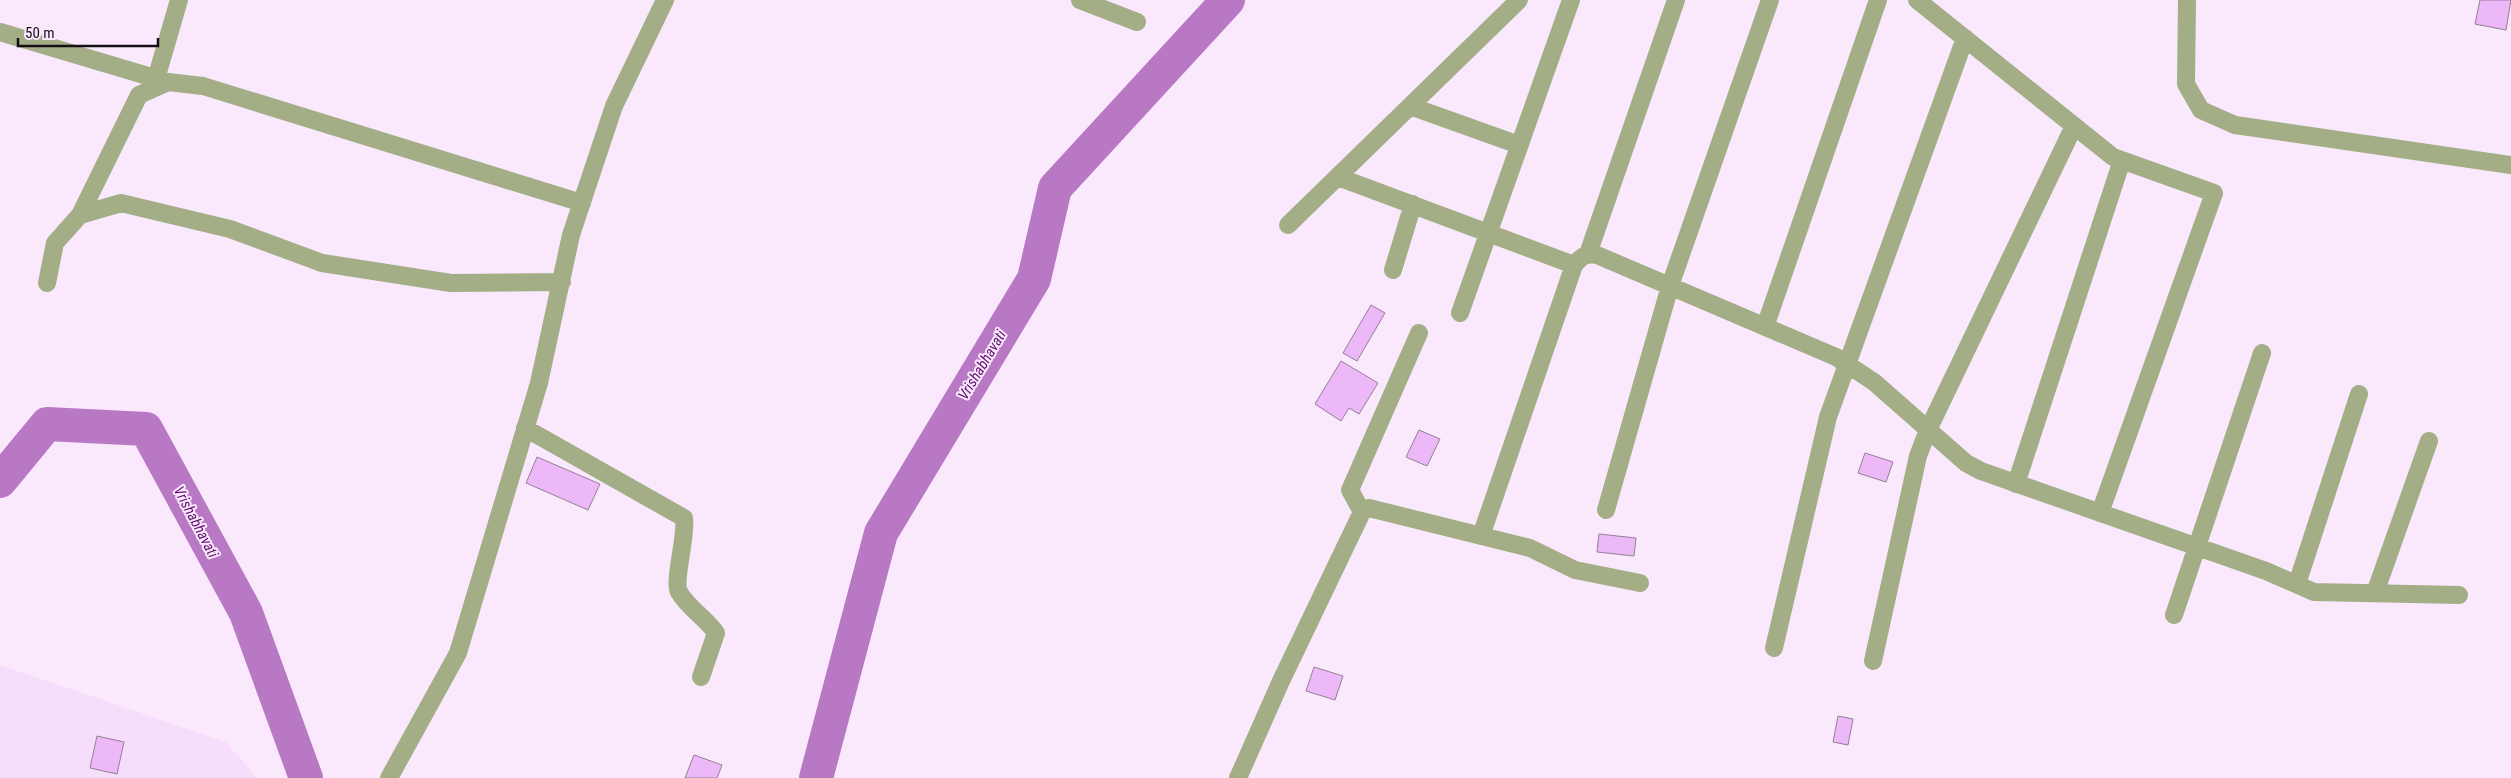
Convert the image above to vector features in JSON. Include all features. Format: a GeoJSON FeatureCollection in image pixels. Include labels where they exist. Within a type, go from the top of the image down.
{"type":"FeatureCollection","features":[{"type":"Feature","properties":{"kind":"street"},"geometry":{"type":"LineString","coordinates":[[47,283],[55,243],[80,215],[139,95],[162,80],[178,0]]}},
{"type":"Feature","properties":{"kind":"street"},"geometry":{"type":"LineString","coordinates":[[389,778],[458,653],[539,384],[571,235],[614,106],[665,0]]}},
{"type":"Feature","properties":{"kind":"street"},"geometry":{"type":"LineString","coordinates":[[1080,0],[1137,22]]}},
{"type":"Feature","properties":{"kind":"street"},"geometry":{"type":"LineString","coordinates":[[1288,225],[1519,0]]}},
{"type":"Feature","properties":{"kind":"street"},"geometry":{"type":"LineString","coordinates":[[1460,313],[1571,0]]}},
{"type":"Feature","properties":{"kind":"street"},"geometry":{"type":"LineString","coordinates":[[1588,254],[1676,0]]}},
{"type":"Feature","properties":{"kind":"street"},"geometry":{"type":"LineString","coordinates":[[1606,510],[1670,286],[1770,0]]}},
{"type":"Feature","properties":{"kind":"street"},"geometry":{"type":"LineString","coordinates":[[1765,326],[1878,0]]}},
{"type":"Feature","properties":{"kind":"street"},"geometry":{"type":"LineString","coordinates":[[1917,0],[2113,157],[2214,193],[2100,513]]}},
{"type":"Feature","properties":{"kind":"street"},"geometry":{"type":"LineString","coordinates":[[2187,0],[2186,84],[2201,110],[2235,125],[2511,165]]}},
{"type":"Feature","properties":{"kind":"street"},"geometry":{"type":"LineString","coordinates":[[0,32],[162,80],[203,86],[582,204]]}},
{"type":"Feature","properties":{"kind":"street"},"geometry":{"type":"LineString","coordinates":[[1774,648],[1828,417],[1965,38]]}},
{"type":"Feature","properties":{"kind":"street"},"geometry":{"type":"LineString","coordinates":[[1410,106],[1519,145]]}},
{"type":"Feature","properties":{"kind":"street"},"geometry":{"type":"LineString","coordinates":[[1873,662],[1918,456],[1928,430],[2074,126]]}},
{"type":"Feature","properties":{"kind":"street"},"geometry":{"type":"LineString","coordinates":[[2016,484],[2122,160]]}},
{"type":"Feature","properties":{"kind":"street"},"geometry":{"type":"LineString","coordinates":[[1338,177],[1574,265]]}},
{"type":"Feature","properties":{"kind":"street"},"geometry":{"type":"LineString","coordinates":[[80,215],[121,203],[230,228],[322,263],[451,283],[562,282]]}},
{"type":"Feature","properties":{"kind":"street"},"geometry":{"type":"LineString","coordinates":[[1393,270],[1413,204]]}},
{"type":"Feature","properties":{"kind":"street"},"geometry":{"type":"LineString","coordinates":[[1481,536],[1574,265],[1580,258],[1588,254],[1598,255],[1765,326],[1848,364],[1874,382],[1966,463],[1981,471],[2197,547],[2314,592],[2458,595]]}},
{"type":"Feature","properties":{"kind":"street"},"geometry":{"type":"LineString","coordinates":[[1362,512],[1350,490],[1419,333]]}},
{"type":"Feature","properties":{"kind":"street"},"geometry":{"type":"LineString","coordinates":[[2174,615],[2262,353]]}},
{"type":"Feature","properties":{"kind":"street"},"geometry":{"type":"LineString","coordinates":[[2296,584],[2359,394]]}},
{"type":"Feature","properties":{"kind":"street"},"geometry":{"type":"LineString","coordinates":[[525,428],[684,518],[686,530],[677,587],[682,596],[716,633],[701,677]]}},
{"type":"Feature","properties":{"kind":"street"},"geometry":{"type":"LineString","coordinates":[[2375,593],[2429,441]]}},
{"type":"Feature","properties":{"kind":"street"},"geometry":{"type":"LineString","coordinates":[[1238,778],[1281,681],[1362,512],[1369,508],[1530,548],[1575,570],[1640,583]]}},
{"type":"Feature","properties":{"kind":"shaded area"},"geometry":{"type":"Polygon","coordinates":[[[0,665],[226,742],[257,778],[0,778],[0,665]]]}},
{"type":"Feature","properties":{"kind":"building"},"geometry":{"type":"Polygon","coordinates":[[[2480,0],[2511,0],[2506,30],[2475,24],[2480,0]]]}},
{"type":"Feature","properties":{"kind":"building"},"geometry":{"type":"Polygon","coordinates":[[[1371,305],[1385,313],[1357,361],[1343,353],[1371,305]]]}},
{"type":"Feature","properties":{"kind":"building"},"geometry":{"type":"Polygon","coordinates":[[[1341,361],[1378,383],[1359,414],[1349,408],[1341,421],[1315,404],[1341,361]]]}},
{"type":"Feature","properties":{"kind":"building"},"geometry":{"type":"Polygon","coordinates":[[[1419,430],[1440,439],[1427,466],[1406,457],[1419,430]]]}},
{"type":"Feature","properties":{"kind":"building"},"geometry":{"type":"Polygon","coordinates":[[[1865,453],[1893,462],[1886,482],[1858,473],[1865,453]]]}},
{"type":"Feature","properties":{"kind":"building"},"geometry":{"type":"Polygon","coordinates":[[[537,457],[600,484],[588,510],[526,483],[537,457]]]}},
{"type":"Feature","properties":{"kind":"building"},"geometry":{"type":"Polygon","coordinates":[[[1599,534],[1636,538],[1634,556],[1597,552],[1599,534]]]}},
{"type":"Feature","properties":{"kind":"building"},"geometry":{"type":"Polygon","coordinates":[[[1314,667],[1343,676],[1335,700],[1306,691],[1314,667]]]}},
{"type":"Feature","properties":{"kind":"building"},"geometry":{"type":"Polygon","coordinates":[[[1838,716],[1853,719],[1848,745],[1833,742],[1838,716]]]}},
{"type":"Feature","properties":{"kind":"building"},"geometry":{"type":"Polygon","coordinates":[[[97,736],[124,742],[117,774],[90,768],[97,736]]]}},
{"type":"Feature","properties":{"kind":"building"},"geometry":{"type":"Polygon","coordinates":[[[694,755],[722,765],[717,778],[685,778],[694,755]]]}},
{"type":"Feature","properties":{"kind":"waterway","name":"Vrishabhavati"},"geometry":{"type":"LineString","coordinates":[[816,778],[881,533],[1034,279],[1055,188],[1228,0]]}},
{"type":"Feature","properties":{"kind":"waterway","name":"Vrishabhavati"},"geometry":{"type":"LineString","coordinates":[[0,481],[47,424],[146,429],[246,613],[306,778]]}}]}
